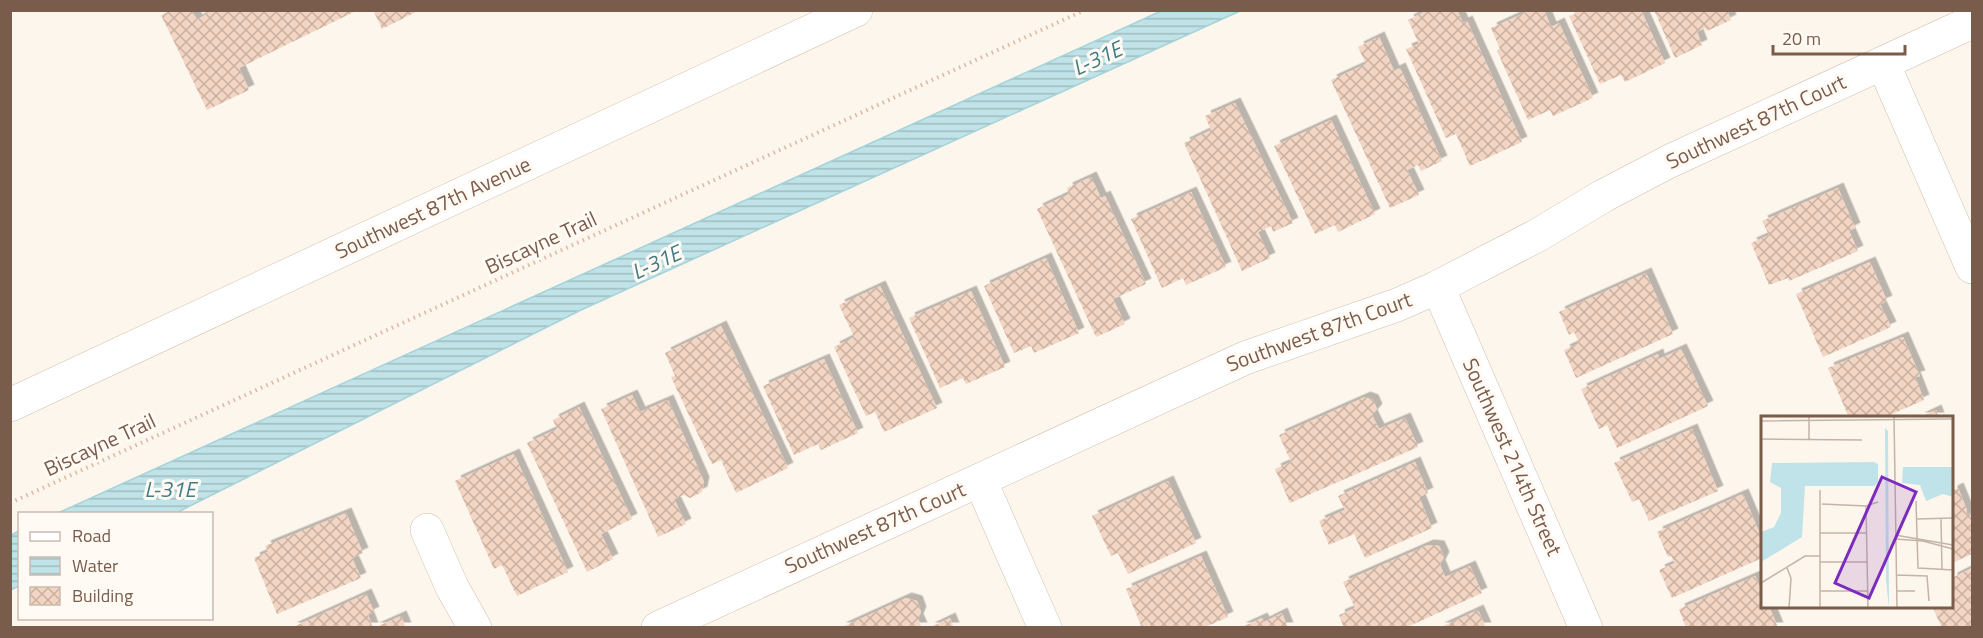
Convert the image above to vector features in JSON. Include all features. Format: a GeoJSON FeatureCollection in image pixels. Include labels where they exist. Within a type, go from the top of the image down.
{"type":"FeatureCollection","features":[{"type":"Feature","properties":{"kind":"street","name":"Southwest 87th Avenue"},"geometry":{"type":"LineString","coordinates":[[10,405],[812,20],[856,10]]}},
{"type":"Feature","properties":{"kind":"street","name":"Southwest 87th Court"},"geometry":{"type":"LineString","coordinates":[[658,627],[1245,358],[1397,305],[1438,287],[1538,235],[1603,196],[1670,161],[1972,22]]}},
{"type":"Feature","properties":{"kind":"street"},"geometry":{"type":"LineString","coordinates":[[1883,63],[1972,267]]}},
{"type":"Feature","properties":{"kind":"street","name":"Southwest 214th Street"},"geometry":{"type":"LineString","coordinates":[[1438,287],[1586,627]]}},
{"type":"Feature","properties":{"kind":"street"},"geometry":{"type":"LineString","coordinates":[[980,480],[1045,627]]}},
{"type":"Feature","properties":{"kind":"street"},"geometry":{"type":"LineString","coordinates":[[427,530],[452,587],[475,627]]}},
{"type":"Feature","properties":{"kind":"path","name":"Biscayne Trail"},"geometry":{"type":"LineString","coordinates":[[10,503],[1084,10]]}},
{"type":"Feature","properties":{"kind":"water","name":"L-31E"},"geometry":{"type":"Polygon","coordinates":[[[1161,11],[1240,11],[581,310],[178,512],[60,512],[1161,11]]]}},
{"type":"Feature","properties":{"kind":"water"},"geometry":{"type":"Polygon","coordinates":[[[18,532],[18,586],[11,590],[11,535],[18,532]]]}},
{"type":"Feature","properties":{"kind":"building"},"geometry":{"type":"Polygon","coordinates":[[[172,10],[192,10],[197,20],[213,10],[358,10],[239,68],[249,90],[207,110],[161,15],[172,10]]]}},
{"type":"Feature","properties":{"kind":"building"},"geometry":{"type":"Polygon","coordinates":[[[373,10],[420,10],[382,29],[373,10]]]}},
{"type":"Feature","properties":{"kind":"building"},"geometry":{"type":"Polygon","coordinates":[[[1428,10],[1457,10],[1463,23],[1467,21],[1522,142],[1470,166],[1456,134],[1446,138],[1406,49],[1419,44],[1408,20],[1428,10]]]}},
{"type":"Feature","properties":{"kind":"building"},"geometry":{"type":"Polygon","coordinates":[[[1531,10],[1544,10],[1551,27],[1559,23],[1593,98],[1553,116],[1550,110],[1528,120],[1497,51],[1500,49],[1491,28],[1531,10]]]}},
{"type":"Feature","properties":{"kind":"building"},"geometry":{"type":"Polygon","coordinates":[[[1573,10],[1641,10],[1665,63],[1625,82],[1621,75],[1600,84],[1569,16],[1575,14],[1573,10]]]}},
{"type":"Feature","properties":{"kind":"building"},"geometry":{"type":"Polygon","coordinates":[[[1654,10],[1727,10],[1731,20],[1707,31],[1705,28],[1697,32],[1702,45],[1675,58],[1654,10]]]}},
{"type":"Feature","properties":{"kind":"building"},"geometry":{"type":"Polygon","coordinates":[[[1379,37],[1394,71],[1400,68],[1442,161],[1421,171],[1418,165],[1407,170],[1419,195],[1390,208],[1331,80],[1366,64],[1358,47],[1379,37]]]}},
{"type":"Feature","properties":{"kind":"building"},"geometry":{"type":"Polygon","coordinates":[[[1235,103],[1293,223],[1273,232],[1271,226],[1258,232],[1270,258],[1242,271],[1184,143],[1211,130],[1205,116],[1235,103]]]}},
{"type":"Feature","properties":{"kind":"building"},"geometry":{"type":"Polygon","coordinates":[[[1331,120],[1375,214],[1338,232],[1335,225],[1315,234],[1274,146],[1331,120]]]}},
{"type":"Feature","properties":{"kind":"building"},"geometry":{"type":"Polygon","coordinates":[[[1091,177],[1101,198],[1105,196],[1146,284],[1113,299],[1125,324],[1096,337],[1037,209],[1069,194],[1067,188],[1091,177]]]}},
{"type":"Feature","properties":{"kind":"building"},"geometry":{"type":"Polygon","coordinates":[[[1838,188],[1855,228],[1849,231],[1858,251],[1789,281],[1788,278],[1769,285],[1751,243],[1769,235],[1762,221],[1838,188]]]}},
{"type":"Feature","properties":{"kind":"building"},"geometry":{"type":"Polygon","coordinates":[[[1191,192],[1226,267],[1186,285],[1183,278],[1162,288],[1131,219],[1191,192]]]}},
{"type":"Feature","properties":{"kind":"building"},"geometry":{"type":"Polygon","coordinates":[[[1046,258],[1079,333],[1034,353],[1031,346],[1014,353],[984,286],[1046,258]]]}},
{"type":"Feature","properties":{"kind":"building"},"geometry":{"type":"Polygon","coordinates":[[[1870,262],[1887,301],[1880,304],[1891,327],[1823,357],[1796,294],[1870,262]]]}},
{"type":"Feature","properties":{"kind":"building"},"geometry":{"type":"Polygon","coordinates":[[[1646,273],[1673,334],[1576,378],[1564,350],[1579,343],[1574,332],[1569,335],[1559,312],[1646,273]]]}},
{"type":"Feature","properties":{"kind":"building"},"geometry":{"type":"Polygon","coordinates":[[[880,286],[937,408],[884,432],[875,412],[866,416],[834,347],[854,337],[839,305],[880,286]]]}},
{"type":"Feature","properties":{"kind":"building"},"geometry":{"type":"Polygon","coordinates":[[[971,291],[1005,367],[966,384],[963,378],[940,388],[909,318],[971,291]]]}},
{"type":"Feature","properties":{"kind":"building"},"geometry":{"type":"Polygon","coordinates":[[[721,326],[788,468],[736,493],[721,460],[712,464],[671,377],[675,376],[665,353],[721,326]]]}},
{"type":"Feature","properties":{"kind":"building"},"geometry":{"type":"Polygon","coordinates":[[[1903,337],[1920,376],[1915,377],[1924,400],[1888,416],[1848,416],[1828,368],[1903,337]]]}},
{"type":"Feature","properties":{"kind":"building"},"geometry":{"type":"Polygon","coordinates":[[[1681,349],[1708,406],[1617,448],[1607,425],[1599,429],[1581,389],[1658,354],[1659,359],[1681,349]]]}},
{"type":"Feature","properties":{"kind":"building"},"geometry":{"type":"Polygon","coordinates":[[[824,359],[858,433],[821,450],[818,444],[794,455],[763,386],[824,359]]]}},
{"type":"Feature","properties":{"kind":"building"},"geometry":{"type":"Polygon","coordinates":[[[632,395],[640,412],[668,400],[704,482],[702,492],[690,498],[684,495],[674,499],[686,524],[658,537],[601,409],[632,395]]]}},
{"type":"Feature","properties":{"kind":"building"},"geometry":{"type":"Polygon","coordinates":[[[1365,397],[1373,400],[1377,409],[1372,415],[1379,429],[1405,418],[1418,447],[1290,503],[1275,469],[1291,462],[1279,435],[1365,397]]]}},
{"type":"Feature","properties":{"kind":"building"},"geometry":{"type":"Polygon","coordinates":[[[579,407],[632,519],[601,534],[613,559],[587,572],[527,443],[557,429],[553,420],[579,407]]]}},
{"type":"Feature","properties":{"kind":"building"},"geometry":{"type":"Polygon","coordinates":[[[1936,410],[1938,416],[1923,416],[1936,410]]]}},
{"type":"Feature","properties":{"kind":"building"},"geometry":{"type":"Polygon","coordinates":[[[1692,429],[1718,491],[1649,521],[1639,499],[1632,502],[1614,463],[1692,429]]]}},
{"type":"Feature","properties":{"kind":"building"},"geometry":{"type":"Polygon","coordinates":[[[514,454],[568,572],[517,596],[502,565],[494,569],[455,481],[514,454]]]}},
{"type":"Feature","properties":{"kind":"building"},"geometry":{"type":"Polygon","coordinates":[[[1415,462],[1428,493],[1419,497],[1432,528],[1365,558],[1354,534],[1329,545],[1319,521],[1345,510],[1338,496],[1415,462]]]}},
{"type":"Feature","properties":{"kind":"building"},"geometry":{"type":"Polygon","coordinates":[[[1168,481],[1196,543],[1128,574],[1118,553],[1111,556],[1092,516],[1168,481]]]}},
{"type":"Feature","properties":{"kind":"building"},"geometry":{"type":"Polygon","coordinates":[[[1958,488],[1967,510],[1966,515],[1972,513],[1972,554],[1953,563],[1953,490],[1958,488]]]}},
{"type":"Feature","properties":{"kind":"building"},"geometry":{"type":"Polygon","coordinates":[[[1743,494],[1761,537],[1761,558],[1672,598],[1659,570],[1675,563],[1671,556],[1668,557],[1657,532],[1743,494]]]}},
{"type":"Feature","properties":{"kind":"building"},"geometry":{"type":"Polygon","coordinates":[[[346,513],[363,553],[352,558],[361,578],[277,614],[254,558],[268,552],[265,546],[346,513]]]}},
{"type":"Feature","properties":{"kind":"building"},"geometry":{"type":"Polygon","coordinates":[[[1428,545],[1439,546],[1444,557],[1440,565],[1445,577],[1470,566],[1482,593],[1405,628],[1344,628],[1339,615],[1355,608],[1343,582],[1428,545]]]}},
{"type":"Feature","properties":{"kind":"building"},"geometry":{"type":"Polygon","coordinates":[[[1201,556],[1228,617],[1203,628],[1151,628],[1150,625],[1142,628],[1126,589],[1201,556]]]}},
{"type":"Feature","properties":{"kind":"building"},"geometry":{"type":"Polygon","coordinates":[[[1972,568],[1972,628],[1942,628],[1933,608],[1953,608],[1953,578],[1972,568]]]}},
{"type":"Feature","properties":{"kind":"building"},"geometry":{"type":"Polygon","coordinates":[[[1755,576],[1761,590],[1761,608],[1770,608],[1778,628],[1686,628],[1679,609],[1755,576]]]}},
{"type":"Feature","properties":{"kind":"building"},"geometry":{"type":"Polygon","coordinates":[[[366,594],[374,612],[368,615],[373,628],[291,628],[366,594]]]}},
{"type":"Feature","properties":{"kind":"building"},"geometry":{"type":"Polygon","coordinates":[[[906,598],[917,601],[921,612],[918,619],[922,628],[840,628],[906,598]]]}},
{"type":"Feature","properties":{"kind":"building"},"geometry":{"type":"Polygon","coordinates":[[[1478,610],[1486,628],[1439,628],[1478,610]]]}},
{"type":"Feature","properties":{"kind":"building"},"geometry":{"type":"Polygon","coordinates":[[[1282,613],[1288,628],[1240,628],[1262,618],[1264,622],[1282,613]]]}},
{"type":"Feature","properties":{"kind":"building"},"geometry":{"type":"Polygon","coordinates":[[[401,616],[406,628],[374,628],[401,616]]]}},
{"type":"Feature","properties":{"kind":"building"},"geometry":{"type":"Polygon","coordinates":[[[950,618],[954,628],[929,628],[950,618]]]}}]}
